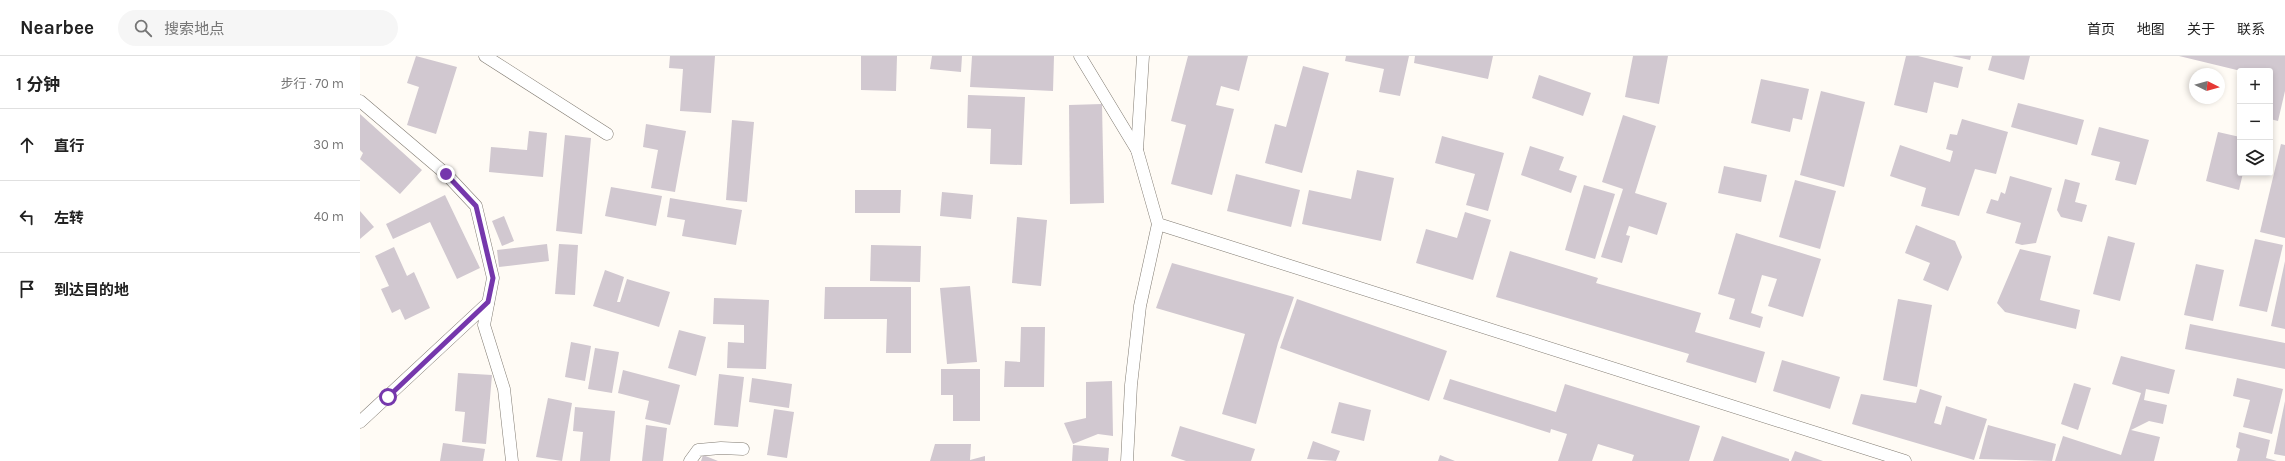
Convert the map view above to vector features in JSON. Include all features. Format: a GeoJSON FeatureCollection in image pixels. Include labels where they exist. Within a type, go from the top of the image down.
{"type":"FeatureCollection","features":[{"type":"Feature","properties":{"kind":"lane"},"geometry":{"type":"LineString","coordinates":[[485,56],[607,134]]}},
{"type":"Feature","properties":{"kind":"lane"},"geometry":{"type":"LineString","coordinates":[[1080,56],[1137,150],[1158,224],[1140,306],[1131,385],[1127,461]]}},
{"type":"Feature","properties":{"kind":"lane"},"geometry":{"type":"LineString","coordinates":[[1137,150],[1143,56]]}},
{"type":"Feature","properties":{"kind":"lane"},"geometry":{"type":"LineString","coordinates":[[360,101],[446,174],[476,206],[493,278],[484,325],[504,388],[509,448],[512,461]]}},
{"type":"Feature","properties":{"kind":"lane"},"geometry":{"type":"LineString","coordinates":[[1158,224],[1905,461]]}},
{"type":"Feature","properties":{"kind":"lane"},"geometry":{"type":"LineString","coordinates":[[360,422],[488,302]]}},
{"type":"Feature","properties":{"kind":"lane"},"geometry":{"type":"LineString","coordinates":[[508,461],[509,448]]}},
{"type":"Feature","properties":{"kind":"lane"},"geometry":{"type":"LineString","coordinates":[[690,461],[698,450],[722,448],[743,449]]}},
{"type":"Feature","properties":{"kind":"building"},"geometry":{"type":"Polygon","coordinates":[[[416,56],[457,67],[436,134],[407,125],[419,87],[407,83],[416,56]]]}},
{"type":"Feature","properties":{"kind":"building"},"geometry":{"type":"Polygon","coordinates":[[[670,56],[715,56],[711,113],[680,111],[683,69],[669,68],[670,56]]]}},
{"type":"Feature","properties":{"kind":"building"},"geometry":{"type":"Polygon","coordinates":[[[861,56],[897,56],[896,91],[861,90],[861,56]]]}},
{"type":"Feature","properties":{"kind":"building"},"geometry":{"type":"Polygon","coordinates":[[[932,56],[962,56],[961,72],[930,69],[932,56]]]}},
{"type":"Feature","properties":{"kind":"building"},"geometry":{"type":"Polygon","coordinates":[[[972,56],[1054,56],[1053,91],[970,87],[972,56]]]}},
{"type":"Feature","properties":{"kind":"building"},"geometry":{"type":"Polygon","coordinates":[[[1188,56],[1248,56],[1239,91],[1221,86],[1216,105],[1234,109],[1212,195],[1171,184],[1186,125],[1171,121],[1188,56]]]}},
{"type":"Feature","properties":{"kind":"building"},"geometry":{"type":"Polygon","coordinates":[[[1346,56],[1409,56],[1400,96],[1379,92],[1384,69],[1345,61],[1346,56]]]}},
{"type":"Feature","properties":{"kind":"building"},"geometry":{"type":"Polygon","coordinates":[[[1415,56],[1493,56],[1488,79],[1414,63],[1415,56]]]}},
{"type":"Feature","properties":{"kind":"building"},"geometry":{"type":"Polygon","coordinates":[[[1633,56],[1668,56],[1659,104],[1625,97],[1633,56]]]}},
{"type":"Feature","properties":{"kind":"building"},"geometry":{"type":"Polygon","coordinates":[[[1906,56],[1918,56],[1963,67],[1958,88],[1934,82],[1927,113],[1894,105],[1906,56]]]}},
{"type":"Feature","properties":{"kind":"building"},"geometry":{"type":"Polygon","coordinates":[[[1952,56],[1971,56],[1970,60],[1952,56]]]}},
{"type":"Feature","properties":{"kind":"building"},"geometry":{"type":"Polygon","coordinates":[[[1992,56],[2030,56],[2024,80],[1988,70],[1992,56]]]}},
{"type":"Feature","properties":{"kind":"building"},"geometry":{"type":"Polygon","coordinates":[[[2179,56],[2285,56],[2285,91],[2278,121],[2273,120],[2273,68],[2237,68],[2237,70],[2179,56]]]}},
{"type":"Feature","properties":{"kind":"building"},"geometry":{"type":"Polygon","coordinates":[[[1303,66],[1329,73],[1302,173],[1265,163],[1275,124],[1286,127],[1303,66]]]}},
{"type":"Feature","properties":{"kind":"building"},"geometry":{"type":"Polygon","coordinates":[[[1539,75],[1591,93],[1583,116],[1532,98],[1539,75]]]}},
{"type":"Feature","properties":{"kind":"building"},"geometry":{"type":"Polygon","coordinates":[[[1761,79],[1809,89],[1802,120],[1793,118],[1790,132],[1751,123],[1761,79]]]}},
{"type":"Feature","properties":{"kind":"building"},"geometry":{"type":"Polygon","coordinates":[[[1821,91],[1865,102],[1844,187],[1800,175],[1821,91]]]}},
{"type":"Feature","properties":{"kind":"building"},"geometry":{"type":"Polygon","coordinates":[[[968,95],[1025,97],[1022,165],[990,164],[991,129],[967,128],[968,95]]]}},
{"type":"Feature","properties":{"kind":"building"},"geometry":{"type":"Polygon","coordinates":[[[2018,103],[2084,120],[2077,145],[2011,127],[2018,103]]]}},
{"type":"Feature","properties":{"kind":"building"},"geometry":{"type":"Polygon","coordinates":[[[1102,104],[1104,203],[1070,204],[1069,105],[1102,104]]]}},
{"type":"Feature","properties":{"kind":"building"},"geometry":{"type":"Polygon","coordinates":[[[360,114],[422,170],[400,194],[360,159],[363,153],[360,150],[360,114]]]}},
{"type":"Feature","properties":{"kind":"building"},"geometry":{"type":"Polygon","coordinates":[[[1623,115],[1656,126],[1635,193],[1667,203],[1657,235],[1629,226],[1626,235],[1630,236],[1622,263],[1601,257],[1623,189],[1602,182],[1623,115]]]}},
{"type":"Feature","properties":{"kind":"building"},"geometry":{"type":"Polygon","coordinates":[[[1962,119],[2008,132],[1996,174],[1975,169],[1959,216],[1921,206],[1926,188],[1890,176],[1900,145],[1950,162],[1953,151],[1946,149],[1950,134],[1957,135],[1962,119]]]}},
{"type":"Feature","properties":{"kind":"building"},"geometry":{"type":"Polygon","coordinates":[[[732,120],[754,122],[747,202],[726,200],[732,120]]]}},
{"type":"Feature","properties":{"kind":"building"},"geometry":{"type":"Polygon","coordinates":[[[646,124],[686,131],[675,192],[651,188],[658,150],[643,147],[646,124]]]}},
{"type":"Feature","properties":{"kind":"building"},"geometry":{"type":"Polygon","coordinates":[[[2099,127],[2149,140],[2136,185],[2115,180],[2120,162],[2091,155],[2099,127]]]}},
{"type":"Feature","properties":{"kind":"building"},"geometry":{"type":"Polygon","coordinates":[[[529,131],[547,133],[543,177],[489,172],[491,147],[527,150],[529,131]]]}},
{"type":"Feature","properties":{"kind":"building"},"geometry":{"type":"Polygon","coordinates":[[[2218,132],[2237,136],[2237,176],[2242,176],[2239,190],[2206,181],[2218,132]]]}},
{"type":"Feature","properties":{"kind":"building"},"geometry":{"type":"Polygon","coordinates":[[[565,135],[591,138],[582,234],[556,231],[565,135]]]}},
{"type":"Feature","properties":{"kind":"building"},"geometry":{"type":"Polygon","coordinates":[[[1442,136],[1504,153],[1488,211],[1466,205],[1475,174],[1435,163],[1442,136]]]}},
{"type":"Feature","properties":{"kind":"building"},"geometry":{"type":"Polygon","coordinates":[[[2281,144],[2285,145],[2285,238],[2260,232],[2281,144]]]}},
{"type":"Feature","properties":{"kind":"building"},"geometry":{"type":"Polygon","coordinates":[[[1530,146],[1564,157],[1559,170],[1577,176],[1571,193],[1521,175],[1530,146]]]}},
{"type":"Feature","properties":{"kind":"building"},"geometry":{"type":"Polygon","coordinates":[[[1724,166],[1767,175],[1761,202],[1718,193],[1724,166]]]}},
{"type":"Feature","properties":{"kind":"building"},"geometry":{"type":"Polygon","coordinates":[[[1357,170],[1394,178],[1381,241],[1302,224],[1309,190],[1351,199],[1357,170]]]}},
{"type":"Feature","properties":{"kind":"building"},"geometry":{"type":"Polygon","coordinates":[[[1236,174],[1300,190],[1291,227],[1227,211],[1236,174]]]}},
{"type":"Feature","properties":{"kind":"building"},"geometry":{"type":"Polygon","coordinates":[[[2010,176],[2052,188],[2036,243],[2022,245],[2015,243],[2021,223],[1986,213],[1991,199],[1998,201],[2001,192],[2005,194],[2010,176]]]}},
{"type":"Feature","properties":{"kind":"building"},"geometry":{"type":"Polygon","coordinates":[[[2065,179],[2080,183],[2075,202],[2087,205],[2082,222],[2061,217],[2057,210],[2065,179]]]}},
{"type":"Feature","properties":{"kind":"building"},"geometry":{"type":"Polygon","coordinates":[[[1795,180],[1836,191],[1820,249],[1779,237],[1795,180]]]}},
{"type":"Feature","properties":{"kind":"building"},"geometry":{"type":"Polygon","coordinates":[[[1584,185],[1615,194],[1595,259],[1565,250],[1584,185]]]}},
{"type":"Feature","properties":{"kind":"building"},"geometry":{"type":"Polygon","coordinates":[[[611,187],[662,196],[656,226],[605,216],[611,187]]]}},
{"type":"Feature","properties":{"kind":"building"},"geometry":{"type":"Polygon","coordinates":[[[855,190],[901,190],[900,213],[855,213],[855,190]]]}},
{"type":"Feature","properties":{"kind":"building"},"geometry":{"type":"Polygon","coordinates":[[[942,192],[973,195],[971,219],[940,216],[942,192]]]}},
{"type":"Feature","properties":{"kind":"building"},"geometry":{"type":"Polygon","coordinates":[[[445,195],[480,268],[457,279],[430,222],[393,239],[386,224],[445,195]]]}},
{"type":"Feature","properties":{"kind":"building"},"geometry":{"type":"Polygon","coordinates":[[[670,198],[742,210],[736,245],[682,236],[685,220],[667,217],[670,198]]]}},
{"type":"Feature","properties":{"kind":"building"},"geometry":{"type":"Polygon","coordinates":[[[360,211],[374,227],[360,239],[360,211]]]}},
{"type":"Feature","properties":{"kind":"building"},"geometry":{"type":"Polygon","coordinates":[[[1465,212],[1491,220],[1473,280],[1416,263],[1426,229],[1457,238],[1465,212]]]}},
{"type":"Feature","properties":{"kind":"building"},"geometry":{"type":"Polygon","coordinates":[[[504,216],[514,241],[502,246],[492,221],[504,216]]]}},
{"type":"Feature","properties":{"kind":"building"},"geometry":{"type":"Polygon","coordinates":[[[1017,217],[1047,220],[1041,286],[1012,283],[1017,217]]]}},
{"type":"Feature","properties":{"kind":"building"},"geometry":{"type":"Polygon","coordinates":[[[1916,225],[1955,241],[1962,257],[1948,291],[1923,280],[1930,263],[1905,253],[1916,225]]]}},
{"type":"Feature","properties":{"kind":"building"},"geometry":{"type":"Polygon","coordinates":[[[1736,233],[1821,259],[1803,317],[1768,306],[1777,279],[1762,275],[1751,313],[1763,317],[1760,328],[1729,319],[1735,299],[1718,294],[1736,233]]]}},
{"type":"Feature","properties":{"kind":"building"},"geometry":{"type":"Polygon","coordinates":[[[2108,236],[2135,243],[2120,301],[2093,294],[2108,236]]]}},
{"type":"Feature","properties":{"kind":"building"},"geometry":{"type":"Polygon","coordinates":[[[2255,239],[2283,245],[2267,312],[2239,306],[2255,239]]]}},
{"type":"Feature","properties":{"kind":"building"},"geometry":{"type":"Polygon","coordinates":[[[547,244],[549,261],[499,267],[497,250],[547,244]]]}},
{"type":"Feature","properties":{"kind":"building"},"geometry":{"type":"Polygon","coordinates":[[[559,244],[578,245],[575,295],[555,294],[559,244]]]}},
{"type":"Feature","properties":{"kind":"building"},"geometry":{"type":"Polygon","coordinates":[[[871,245],[921,246],[920,282],[870,281],[871,245]]]}},
{"type":"Feature","properties":{"kind":"building"},"geometry":{"type":"Polygon","coordinates":[[[394,247],[407,276],[414,272],[430,308],[405,320],[400,309],[392,313],[381,289],[389,286],[375,256],[394,247]]]}},
{"type":"Feature","properties":{"kind":"building"},"geometry":{"type":"Polygon","coordinates":[[[2020,249],[2051,256],[2040,300],[2080,310],[2076,329],[2005,312],[1997,303],[2020,249]]]}},
{"type":"Feature","properties":{"kind":"building"},"geometry":{"type":"Polygon","coordinates":[[[1510,251],[1598,278],[1596,283],[1701,313],[1695,332],[1765,352],[1756,383],[1686,362],[1689,354],[1496,297],[1510,251]]]}},
{"type":"Feature","properties":{"kind":"building"},"geometry":{"type":"Polygon","coordinates":[[[2285,261],[2285,329],[2271,326],[2285,261]]]}},
{"type":"Feature","properties":{"kind":"building"},"geometry":{"type":"Polygon","coordinates":[[[1172,263],[1294,297],[1278,343],[1256,424],[1222,414],[1245,334],[1156,308],[1172,263]]]}},
{"type":"Feature","properties":{"kind":"building"},"geometry":{"type":"Polygon","coordinates":[[[2196,264],[2224,270],[2213,321],[2184,315],[2196,264]]]}},
{"type":"Feature","properties":{"kind":"building"},"geometry":{"type":"Polygon","coordinates":[[[605,270],[624,277],[617,302],[620,302],[627,279],[670,292],[659,327],[593,306],[605,270]]]}},
{"type":"Feature","properties":{"kind":"building"},"geometry":{"type":"Polygon","coordinates":[[[970,286],[977,362],[947,364],[940,288],[970,286]]]}},
{"type":"Feature","properties":{"kind":"building"},"geometry":{"type":"Polygon","coordinates":[[[825,287],[911,287],[911,353],[886,353],[887,319],[824,319],[825,287]]]}},
{"type":"Feature","properties":{"kind":"building"},"geometry":{"type":"Polygon","coordinates":[[[714,298],[769,300],[766,369],[727,368],[728,342],[744,343],[744,325],[713,324],[714,298]]]}},
{"type":"Feature","properties":{"kind":"building"},"geometry":{"type":"Polygon","coordinates":[[[1297,299],[1447,351],[1429,401],[1280,348],[1297,299]]]}},
{"type":"Feature","properties":{"kind":"building"},"geometry":{"type":"Polygon","coordinates":[[[1898,299],[1932,305],[1917,387],[1883,380],[1898,299]]]}},
{"type":"Feature","properties":{"kind":"building"},"geometry":{"type":"Polygon","coordinates":[[[2190,324],[2285,343],[2285,369],[2185,349],[2190,324]]]}},
{"type":"Feature","properties":{"kind":"building"},"geometry":{"type":"Polygon","coordinates":[[[1021,327],[1045,327],[1044,387],[1004,387],[1005,361],[1020,362],[1021,327]]]}},
{"type":"Feature","properties":{"kind":"building"},"geometry":{"type":"Polygon","coordinates":[[[679,330],[706,337],[696,376],[668,368],[679,330]]]}},
{"type":"Feature","properties":{"kind":"building"},"geometry":{"type":"Polygon","coordinates":[[[571,342],[591,346],[585,381],[565,377],[571,342]]]}},
{"type":"Feature","properties":{"kind":"building"},"geometry":{"type":"Polygon","coordinates":[[[595,348],[619,352],[612,393],[588,389],[595,348]]]}},
{"type":"Feature","properties":{"kind":"building"},"geometry":{"type":"Polygon","coordinates":[[[2121,356],[2175,370],[2169,394],[2146,389],[2144,400],[2167,405],[2163,424],[2149,421],[2131,430],[2160,437],[2154,461],[2055,461],[2063,436],[2121,455],[2141,393],[2112,384],[2121,356]]]}},
{"type":"Feature","properties":{"kind":"building"},"geometry":{"type":"Polygon","coordinates":[[[1782,360],[1840,377],[1830,409],[1773,391],[1782,360]]]}},
{"type":"Feature","properties":{"kind":"building"},"geometry":{"type":"Polygon","coordinates":[[[941,369],[980,369],[980,421],[953,421],[953,395],[941,395],[941,369]]]}},
{"type":"Feature","properties":{"kind":"building"},"geometry":{"type":"Polygon","coordinates":[[[623,370],[680,385],[670,425],[645,419],[649,401],[618,393],[623,370]]]}},
{"type":"Feature","properties":{"kind":"building"},"geometry":{"type":"Polygon","coordinates":[[[458,373],[492,375],[486,444],[462,442],[465,412],[455,411],[458,373]]]}},
{"type":"Feature","properties":{"kind":"building"},"geometry":{"type":"Polygon","coordinates":[[[719,374],[744,377],[738,427],[714,425],[719,374]]]}},
{"type":"Feature","properties":{"kind":"building"},"geometry":{"type":"Polygon","coordinates":[[[752,378],[792,384],[789,408],[749,402],[752,378]]]}},
{"type":"Feature","properties":{"kind":"building"},"geometry":{"type":"Polygon","coordinates":[[[2237,378],[2283,389],[2272,434],[2243,427],[2250,400],[2233,396],[2237,378]]]}},
{"type":"Feature","properties":{"kind":"building"},"geometry":{"type":"Polygon","coordinates":[[[1450,379],[1556,412],[1565,384],[1700,426],[1689,461],[1632,461],[1634,455],[1598,444],[1592,461],[1558,461],[1567,434],[1551,429],[1550,433],[1443,399],[1450,379]]]}},
{"type":"Feature","properties":{"kind":"building"},"geometry":{"type":"Polygon","coordinates":[[[1112,381],[1113,436],[1098,434],[1073,444],[1064,423],[1086,418],[1086,382],[1112,381]]]}},
{"type":"Feature","properties":{"kind":"building"},"geometry":{"type":"Polygon","coordinates":[[[2074,383],[2091,388],[2078,430],[2061,424],[2074,383]]]}},
{"type":"Feature","properties":{"kind":"building"},"geometry":{"type":"Polygon","coordinates":[[[1920,389],[1942,396],[1934,423],[1941,425],[1946,406],[1987,419],[1974,460],[1852,424],[1861,394],[1916,403],[1920,389]]]}},
{"type":"Feature","properties":{"kind":"building"},"geometry":{"type":"Polygon","coordinates":[[[548,398],[572,403],[562,461],[536,457],[548,398]]]}},
{"type":"Feature","properties":{"kind":"building"},"geometry":{"type":"Polygon","coordinates":[[[2285,401],[2285,456],[2274,454],[2285,401]]]}},
{"type":"Feature","properties":{"kind":"building"},"geometry":{"type":"Polygon","coordinates":[[[1339,402],[1371,410],[1364,441],[1331,433],[1339,402]]]}},
{"type":"Feature","properties":{"kind":"building"},"geometry":{"type":"Polygon","coordinates":[[[575,407],[615,411],[610,461],[580,461],[583,432],[573,431],[575,407]]]}},
{"type":"Feature","properties":{"kind":"building"},"geometry":{"type":"Polygon","coordinates":[[[774,409],[794,412],[787,458],[767,455],[774,409]]]}},
{"type":"Feature","properties":{"kind":"building"},"geometry":{"type":"Polygon","coordinates":[[[646,425],[667,428],[663,461],[642,461],[646,425]]]}},
{"type":"Feature","properties":{"kind":"building"},"geometry":{"type":"Polygon","coordinates":[[[1988,425],[2056,444],[2052,461],[1979,459],[1988,425]]]}},
{"type":"Feature","properties":{"kind":"building"},"geometry":{"type":"Polygon","coordinates":[[[1180,426],[1255,449],[1251,461],[1186,461],[1171,456],[1180,426]]]}},
{"type":"Feature","properties":{"kind":"building"},"geometry":{"type":"Polygon","coordinates":[[[2239,432],[2270,440],[2266,458],[2277,461],[2237,461],[2240,449],[2236,447],[2239,432]]]}},
{"type":"Feature","properties":{"kind":"building"},"geometry":{"type":"Polygon","coordinates":[[[1722,436],[1789,459],[1789,461],[1713,461],[1722,436]]]}},
{"type":"Feature","properties":{"kind":"building"},"geometry":{"type":"Polygon","coordinates":[[[1313,441],[1340,451],[1336,461],[1307,459],[1313,441]]]}},
{"type":"Feature","properties":{"kind":"building"},"geometry":{"type":"Polygon","coordinates":[[[443,443],[485,449],[483,461],[440,461],[443,443]]]}},
{"type":"Feature","properties":{"kind":"building"},"geometry":{"type":"Polygon","coordinates":[[[935,444],[971,444],[970,460],[985,456],[985,461],[930,461],[935,444]]]}},
{"type":"Feature","properties":{"kind":"building"},"geometry":{"type":"Polygon","coordinates":[[[1073,445],[1109,448],[1108,461],[1072,461],[1073,445]]]}},
{"type":"Feature","properties":{"kind":"building"},"geometry":{"type":"Polygon","coordinates":[[[1795,451],[1823,461],[1791,461],[1795,451]]]}},
{"type":"Feature","properties":{"kind":"building"},"geometry":{"type":"Polygon","coordinates":[[[703,455],[718,461],[701,461],[703,455]]]}},
{"type":"Feature","properties":{"kind":"building"},"geometry":{"type":"Polygon","coordinates":[[[1440,455],[1455,461],[1438,461],[1440,455]]]}},
{"type":"Feature","properties":{"kind":"route"},"geometry":{"type":"LineString","coordinates":[[388,397],[488,302],[493,278],[476,206],[446,174]]}}]}
